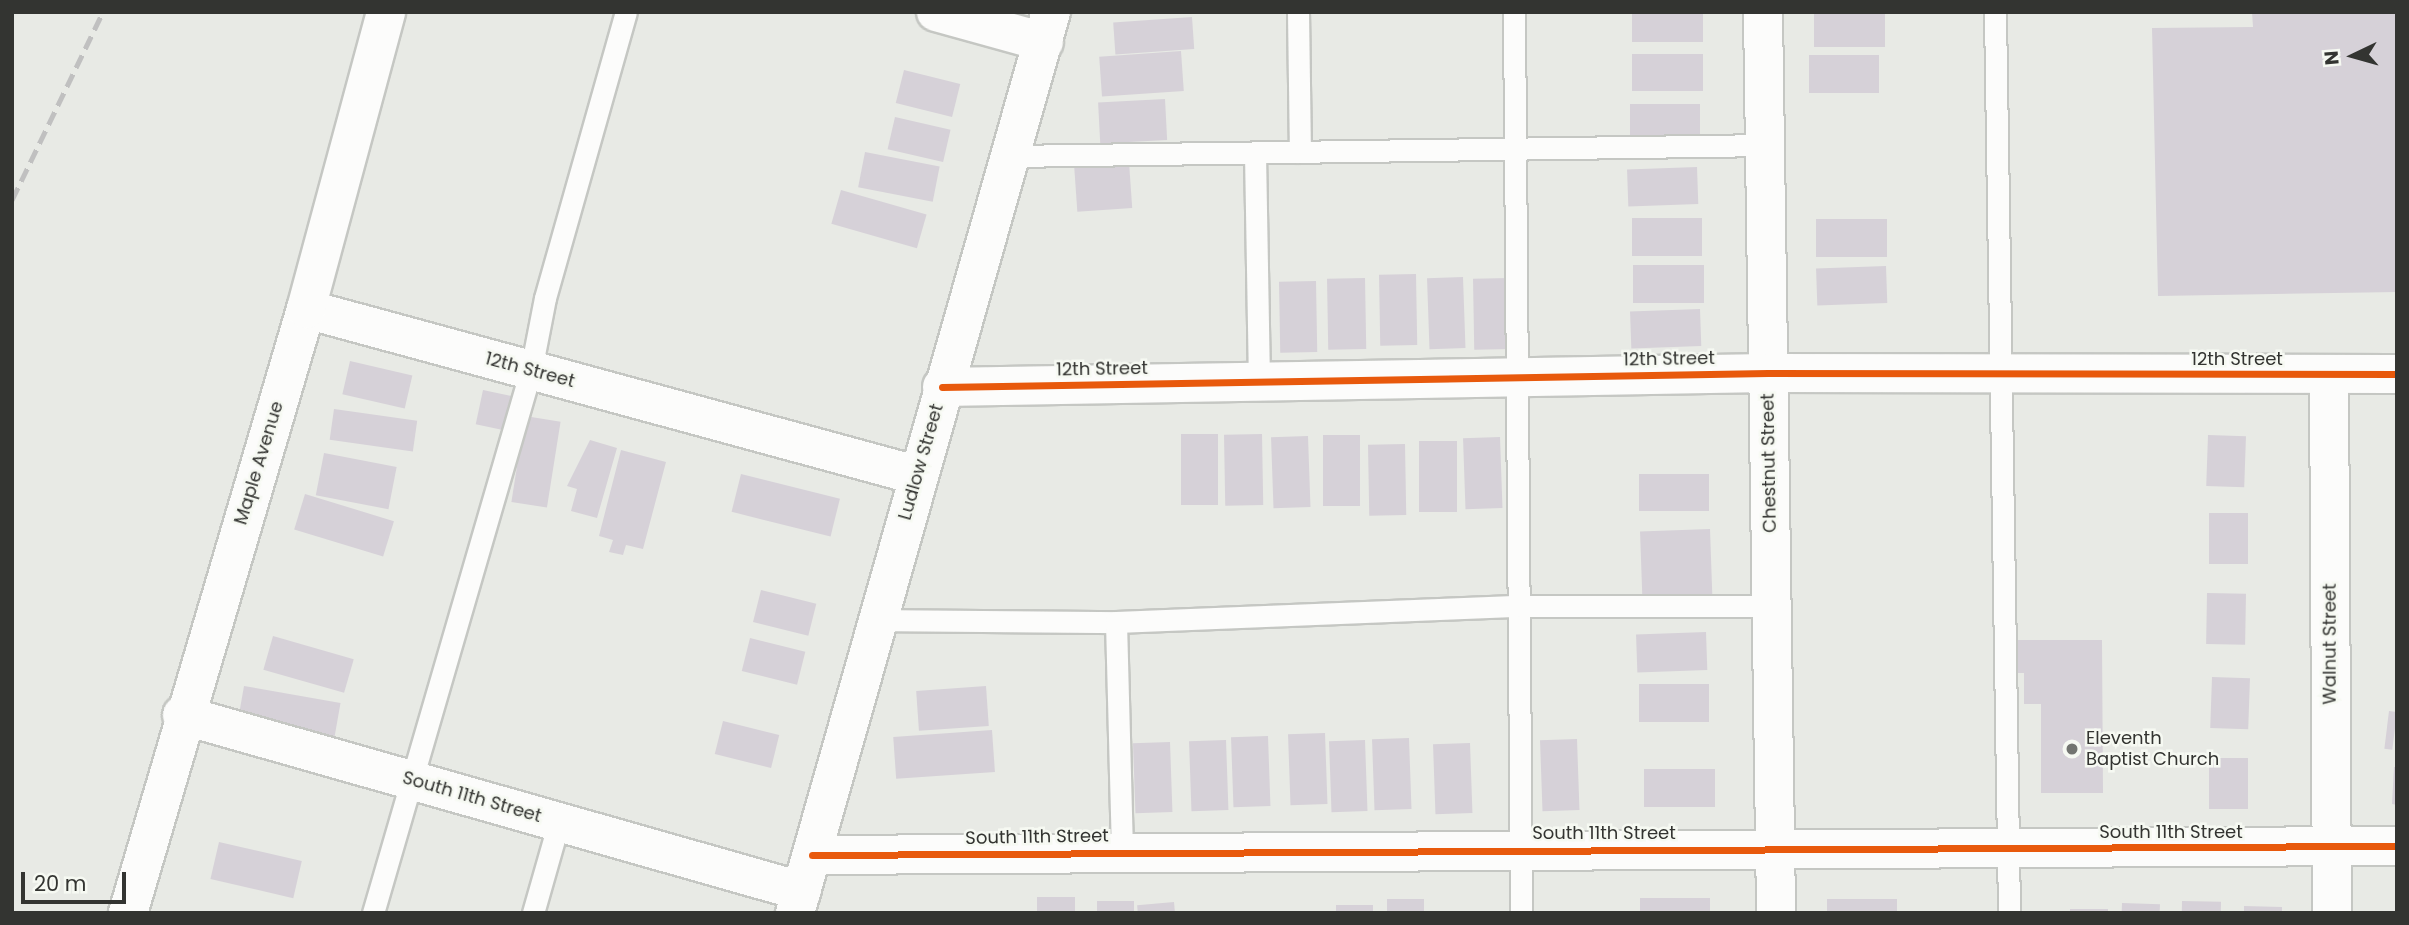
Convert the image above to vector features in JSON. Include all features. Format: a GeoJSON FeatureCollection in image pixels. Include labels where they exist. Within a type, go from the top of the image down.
{"type":"FeatureCollection","features":[{"type":"Feature","properties":{"kind":"street","name":"Maple Avenue"},"geometry":{"type":"LineString","coordinates":[[128,913],[182,715],[306,309],[386,12]]}},
{"type":"Feature","properties":{"kind":"street"},"geometry":{"type":"LineString","coordinates":[[936,12],[1048,27]]}},
{"type":"Feature","properties":{"kind":"street","name":"Chestnut Street"},"geometry":{"type":"LineString","coordinates":[[1763,12],[1776,913]]}},
{"type":"Feature","properties":{"kind":"street","name":"Ludlow Street"},"geometry":{"type":"LineString","coordinates":[[798,902],[916,475],[1048,27]]}},
{"type":"Feature","properties":{"kind":"street","name":"12th Street"},"geometry":{"type":"LineString","coordinates":[[306,309],[916,475]]}},
{"type":"Feature","properties":{"kind":"street","name":"12th Street"},"geometry":{"type":"LineString","coordinates":[[943,387],[1768,373],[2397,374]]}},
{"type":"Feature","properties":{"kind":"street","name":"Walnut Street"},"geometry":{"type":"LineString","coordinates":[[2329,375],[2332,913]]}},
{"type":"Feature","properties":{"kind":"street","name":"South 11th Street"},"geometry":{"type":"LineString","coordinates":[[182,715],[559,822],[798,902]]}},
{"type":"Feature","properties":{"kind":"street","name":"South 11th Street"},"geometry":{"type":"LineString","coordinates":[[812,855],[1521,848],[2397,846]]}},
{"type":"Feature","properties":{"kind":"lane"},"geometry":{"type":"LineString","coordinates":[[373,913],[531,370],[545,298],[626,12]]}},
{"type":"Feature","properties":{"kind":"lane"},"geometry":{"type":"LineString","coordinates":[[1298,12],[1300,152]]}},
{"type":"Feature","properties":{"kind":"lane"},"geometry":{"type":"LineString","coordinates":[[1514,12],[1521,913]]}},
{"type":"Feature","properties":{"kind":"lane"},"geometry":{"type":"LineString","coordinates":[[1995,12],[2005,373],[2009,913]]}},
{"type":"Feature","properties":{"kind":"lane"},"geometry":{"type":"LineString","coordinates":[[1010,156],[1765,145]]}},
{"type":"Feature","properties":{"kind":"lane"},"geometry":{"type":"LineString","coordinates":[[1255,152],[1259,382]]}},
{"type":"Feature","properties":{"kind":"lane"},"geometry":{"type":"LineString","coordinates":[[877,620],[1116,622],[1520,606],[1771,606]]}},
{"type":"Feature","properties":{"kind":"lane"},"geometry":{"type":"LineString","coordinates":[[1116,622],[1122,852]]}},
{"type":"Feature","properties":{"kind":"lane"},"geometry":{"type":"LineString","coordinates":[[533,913],[559,822]]}},
{"type":"Feature","properties":{"kind":"building"},"geometry":{"type":"Polygon","coordinates":[[[1632,12],[1703,12],[1703,42],[1632,42],[1632,12]]]}},
{"type":"Feature","properties":{"kind":"building"},"geometry":{"type":"Polygon","coordinates":[[[1814,12],[1885,12],[1885,47],[1814,47],[1814,12]]]}},
{"type":"Feature","properties":{"kind":"building"},"geometry":{"type":"Polygon","coordinates":[[[2252,12],[2397,12],[2397,292],[2158,296],[2152,28],[2253,27],[2252,12]]]}},
{"type":"Feature","properties":{"kind":"building"},"geometry":{"type":"Polygon","coordinates":[[[1192,17],[1194,49],[1115,54],[1113,23],[1192,17]]]}},
{"type":"Feature","properties":{"kind":"building"},"geometry":{"type":"Polygon","coordinates":[[[1181,51],[1184,91],[1102,97],[1099,57],[1181,51]]]}},
{"type":"Feature","properties":{"kind":"building"},"geometry":{"type":"Polygon","coordinates":[[[1632,54],[1703,54],[1703,91],[1632,91],[1632,54]]]}},
{"type":"Feature","properties":{"kind":"building"},"geometry":{"type":"Polygon","coordinates":[[[1809,55],[1879,55],[1879,93],[1809,93],[1809,55]]]}},
{"type":"Feature","properties":{"kind":"building"},"geometry":{"type":"Polygon","coordinates":[[[904,70],[960,84],[952,117],[896,103],[904,70]]]}},
{"type":"Feature","properties":{"kind":"building"},"geometry":{"type":"Polygon","coordinates":[[[1165,99],[1167,140],[1100,143],[1098,103],[1165,99]]]}},
{"type":"Feature","properties":{"kind":"building"},"geometry":{"type":"Polygon","coordinates":[[[1630,104],[1700,104],[1700,142],[1630,142],[1630,104]]]}},
{"type":"Feature","properties":{"kind":"building"},"geometry":{"type":"Polygon","coordinates":[[[895,117],[951,130],[943,162],[888,149],[895,117]]]}},
{"type":"Feature","properties":{"kind":"building"},"geometry":{"type":"Polygon","coordinates":[[[865,152],[940,167],[933,202],[858,187],[865,152]]]}},
{"type":"Feature","properties":{"kind":"building"},"geometry":{"type":"Polygon","coordinates":[[[1129,162],[1132,208],[1077,212],[1074,166],[1129,162]]]}},
{"type":"Feature","properties":{"kind":"building"},"geometry":{"type":"Polygon","coordinates":[[[1697,167],[1698,204],[1628,206],[1627,169],[1697,167]]]}},
{"type":"Feature","properties":{"kind":"building"},"geometry":{"type":"Polygon","coordinates":[[[841,190],[927,215],[917,248],[831,224],[841,190]]]}},
{"type":"Feature","properties":{"kind":"building"},"geometry":{"type":"Polygon","coordinates":[[[1632,218],[1702,218],[1702,256],[1632,256],[1632,218]]]}},
{"type":"Feature","properties":{"kind":"building"},"geometry":{"type":"Polygon","coordinates":[[[1816,219],[1887,219],[1887,257],[1816,257],[1816,219]]]}},
{"type":"Feature","properties":{"kind":"building"},"geometry":{"type":"Polygon","coordinates":[[[1633,265],[1704,265],[1704,303],[1633,303],[1633,265]]]}},
{"type":"Feature","properties":{"kind":"building"},"geometry":{"type":"Polygon","coordinates":[[[1886,266],[1887,303],[1817,305],[1816,268],[1886,266]]]}},
{"type":"Feature","properties":{"kind":"building"},"geometry":{"type":"Polygon","coordinates":[[[1416,274],[1417,345],[1380,346],[1379,275],[1416,274]]]}},
{"type":"Feature","properties":{"kind":"building"},"geometry":{"type":"Polygon","coordinates":[[[1463,277],[1465,348],[1429,349],[1427,278],[1463,277]]]}},
{"type":"Feature","properties":{"kind":"building"},"geometry":{"type":"Polygon","coordinates":[[[1365,278],[1366,349],[1328,350],[1327,279],[1365,278]]]}},
{"type":"Feature","properties":{"kind":"building"},"geometry":{"type":"Polygon","coordinates":[[[1510,278],[1511,349],[1474,350],[1473,279],[1510,278]]]}},
{"type":"Feature","properties":{"kind":"building"},"geometry":{"type":"Polygon","coordinates":[[[1316,281],[1317,352],[1280,353],[1279,282],[1316,281]]]}},
{"type":"Feature","properties":{"kind":"building"},"geometry":{"type":"Polygon","coordinates":[[[1700,309],[1701,346],[1631,348],[1630,311],[1700,309]]]}},
{"type":"Feature","properties":{"kind":"building"},"geometry":{"type":"Polygon","coordinates":[[[350,361],[412,375],[405,409],[342,394],[350,361]]]}},
{"type":"Feature","properties":{"kind":"building"},"geometry":{"type":"Polygon","coordinates":[[[483,390],[511,396],[504,430],[476,424],[483,390]]]}},
{"type":"Feature","properties":{"kind":"building"},"geometry":{"type":"Polygon","coordinates":[[[334,409],[417,421],[413,451],[330,440],[334,409]]]}},
{"type":"Feature","properties":{"kind":"building"},"geometry":{"type":"Polygon","coordinates":[[[525,416],[561,422],[547,508],[511,502],[525,416]]]}},
{"type":"Feature","properties":{"kind":"building"},"geometry":{"type":"Polygon","coordinates":[[[1181,434],[1218,434],[1218,505],[1181,505],[1181,434]]]}},
{"type":"Feature","properties":{"kind":"building"},"geometry":{"type":"Polygon","coordinates":[[[1262,434],[1263,505],[1225,506],[1224,435],[1262,434]]]}},
{"type":"Feature","properties":{"kind":"building"},"geometry":{"type":"Polygon","coordinates":[[[1323,435],[1360,435],[1360,506],[1323,506],[1323,435]]]}},
{"type":"Feature","properties":{"kind":"building"},"geometry":{"type":"Polygon","coordinates":[[[2208,435],[2246,436],[2244,487],[2206,486],[2208,435]]]}},
{"type":"Feature","properties":{"kind":"building"},"geometry":{"type":"Polygon","coordinates":[[[1308,436],[1310,507],[1274,508],[1271,437],[1308,436]]]}},
{"type":"Feature","properties":{"kind":"building"},"geometry":{"type":"Polygon","coordinates":[[[1500,437],[1502,508],[1466,509],[1463,438],[1500,437]]]}},
{"type":"Feature","properties":{"kind":"building"},"geometry":{"type":"Polygon","coordinates":[[[590,440],[617,448],[597,518],[571,511],[577,489],[567,486],[590,440]]]}},
{"type":"Feature","properties":{"kind":"building"},"geometry":{"type":"Polygon","coordinates":[[[1419,441],[1457,441],[1457,512],[1419,512],[1419,441]]]}},
{"type":"Feature","properties":{"kind":"building"},"geometry":{"type":"Polygon","coordinates":[[[1405,444],[1406,515],[1369,516],[1368,445],[1405,444]]]}},
{"type":"Feature","properties":{"kind":"building"},"geometry":{"type":"Polygon","coordinates":[[[621,450],[666,462],[643,549],[626,545],[623,555],[609,552],[613,540],[599,536],[621,450]]]}},
{"type":"Feature","properties":{"kind":"building"},"geometry":{"type":"Polygon","coordinates":[[[324,453],[397,467],[388,509],[316,495],[324,453]]]}},
{"type":"Feature","properties":{"kind":"building"},"geometry":{"type":"Polygon","coordinates":[[[741,474],[840,499],[831,537],[732,512],[741,474]]]}},
{"type":"Feature","properties":{"kind":"building"},"geometry":{"type":"Polygon","coordinates":[[[1639,474],[1709,474],[1709,511],[1639,511],[1639,474]]]}},
{"type":"Feature","properties":{"kind":"building"},"geometry":{"type":"Polygon","coordinates":[[[305,494],[394,521],[383,557],[294,529],[305,494]]]}},
{"type":"Feature","properties":{"kind":"building"},"geometry":{"type":"Polygon","coordinates":[[[2209,513],[2248,513],[2248,564],[2209,564],[2209,513]]]}},
{"type":"Feature","properties":{"kind":"building"},"geometry":{"type":"Polygon","coordinates":[[[1710,529],[1713,604],[1643,606],[1640,531],[1710,529]]]}},
{"type":"Feature","properties":{"kind":"building"},"geometry":{"type":"Polygon","coordinates":[[[761,590],[816,604],[808,636],[753,622],[761,590]]]}},
{"type":"Feature","properties":{"kind":"building"},"geometry":{"type":"Polygon","coordinates":[[[2207,593],[2246,594],[2245,645],[2206,644],[2207,593]]]}},
{"type":"Feature","properties":{"kind":"building"},"geometry":{"type":"Polygon","coordinates":[[[1706,632],[1707,670],[1637,672],[1636,634],[1706,632]]]}},
{"type":"Feature","properties":{"kind":"building"},"geometry":{"type":"Polygon","coordinates":[[[273,636],[354,659],[344,693],[263,670],[273,636]]]}},
{"type":"Feature","properties":{"kind":"building"},"geometry":{"type":"Polygon","coordinates":[[[750,638],[805,652],[797,685],[742,671],[750,638]]]}},
{"type":"Feature","properties":{"kind":"building","name":"Eleventh Baptist Church"},"geometry":{"type":"Polygon","coordinates":[[[2013,640],[2102,640],[2103,793],[2041,793],[2041,704],[2024,704],[2024,673],[2013,673],[2013,640]]]}},
{"type":"Feature","properties":{"kind":"building"},"geometry":{"type":"Polygon","coordinates":[[[2212,677],[2250,678],[2248,729],[2210,728],[2212,677]]]}},
{"type":"Feature","properties":{"kind":"building"},"geometry":{"type":"Polygon","coordinates":[[[1639,684],[1709,684],[1709,722],[1639,722],[1639,684]]]}},
{"type":"Feature","properties":{"kind":"building"},"geometry":{"type":"Polygon","coordinates":[[[244,686],[341,703],[335,737],[238,719],[244,686]]]}},
{"type":"Feature","properties":{"kind":"building"},"geometry":{"type":"Polygon","coordinates":[[[986,686],[989,726],[919,731],[916,691],[986,686]]]}},
{"type":"Feature","properties":{"kind":"building"},"geometry":{"type":"Polygon","coordinates":[[[2389,711],[2397,712],[2392,750],[2384,749],[2389,711]]]}},
{"type":"Feature","properties":{"kind":"building"},"geometry":{"type":"Polygon","coordinates":[[[723,721],[779,735],[771,768],[715,754],[723,721]]]}},
{"type":"Feature","properties":{"kind":"building"},"geometry":{"type":"Polygon","coordinates":[[[992,730],[995,772],[896,779],[893,737],[992,730]]]}},
{"type":"Feature","properties":{"kind":"building"},"geometry":{"type":"Polygon","coordinates":[[[1325,733],[1327,804],[1291,805],[1288,734],[1325,733]]]}},
{"type":"Feature","properties":{"kind":"building"},"geometry":{"type":"Polygon","coordinates":[[[1268,736],[1270,806],[1233,807],[1231,737],[1268,736]]]}},
{"type":"Feature","properties":{"kind":"building"},"geometry":{"type":"Polygon","coordinates":[[[1409,738],[1411,809],[1375,810],[1372,739],[1409,738]]]}},
{"type":"Feature","properties":{"kind":"building"},"geometry":{"type":"Polygon","coordinates":[[[1577,739],[1579,810],[1543,811],[1540,740],[1577,739]]]}},
{"type":"Feature","properties":{"kind":"building"},"geometry":{"type":"Polygon","coordinates":[[[1226,740],[1228,810],[1191,811],[1189,741],[1226,740]]]}},
{"type":"Feature","properties":{"kind":"building"},"geometry":{"type":"Polygon","coordinates":[[[1365,740],[1367,811],[1331,812],[1329,741],[1365,740]]]}},
{"type":"Feature","properties":{"kind":"building"},"geometry":{"type":"Polygon","coordinates":[[[1170,742],[1172,812],[1135,813],[1133,743],[1170,742]]]}},
{"type":"Feature","properties":{"kind":"building"},"geometry":{"type":"Polygon","coordinates":[[[1470,743],[1472,813],[1435,814],[1433,744],[1470,743]]]}},
{"type":"Feature","properties":{"kind":"building"},"geometry":{"type":"Polygon","coordinates":[[[2209,758],[2248,758],[2248,809],[2209,809],[2209,758]]]}},
{"type":"Feature","properties":{"kind":"building"},"geometry":{"type":"Polygon","coordinates":[[[2394,767],[2397,767],[2397,805],[2392,804],[2394,767]]]}},
{"type":"Feature","properties":{"kind":"building"},"geometry":{"type":"Polygon","coordinates":[[[1644,769],[1715,769],[1715,807],[1644,807],[1644,769]]]}},
{"type":"Feature","properties":{"kind":"building"},"geometry":{"type":"Polygon","coordinates":[[[219,842],[302,861],[293,898],[210,879],[219,842]]]}},
{"type":"Feature","properties":{"kind":"building"},"geometry":{"type":"Polygon","coordinates":[[[1037,897],[1075,897],[1075,913],[1037,913],[1037,897]]]}},
{"type":"Feature","properties":{"kind":"building"},"geometry":{"type":"Polygon","coordinates":[[[1640,898],[1710,898],[1710,913],[1640,913],[1640,898]]]}},
{"type":"Feature","properties":{"kind":"building"},"geometry":{"type":"Polygon","coordinates":[[[1387,899],[1424,899],[1424,913],[1387,913],[1387,899]]]}},
{"type":"Feature","properties":{"kind":"building"},"geometry":{"type":"Polygon","coordinates":[[[1827,899],[1897,899],[1897,913],[1827,913],[1827,899]]]}},
{"type":"Feature","properties":{"kind":"building"},"geometry":{"type":"Polygon","coordinates":[[[1097,901],[1134,901],[1134,913],[1097,913],[1097,901]]]}},
{"type":"Feature","properties":{"kind":"building"},"geometry":{"type":"Polygon","coordinates":[[[2182,901],[2221,902],[2221,913],[2182,913],[2182,901]]]}},
{"type":"Feature","properties":{"kind":"building"},"geometry":{"type":"Polygon","coordinates":[[[1174,902],[1175,913],[1138,913],[1137,905],[1174,902]]]}},
{"type":"Feature","properties":{"kind":"building"},"geometry":{"type":"Polygon","coordinates":[[[2122,903],[2160,904],[2160,913],[2122,913],[2122,903]]]}},
{"type":"Feature","properties":{"kind":"building"},"geometry":{"type":"Polygon","coordinates":[[[1336,905],[1373,905],[1373,913],[1336,913],[1336,905]]]}},
{"type":"Feature","properties":{"kind":"building"},"geometry":{"type":"Polygon","coordinates":[[[2244,906],[2282,907],[2282,913],[2244,913],[2244,906]]]}},
{"type":"Feature","properties":{"kind":"building"},"geometry":{"type":"Polygon","coordinates":[[[2070,909],[2108,909],[2108,913],[2070,913],[2070,909]]]}},
{"type":"Feature","properties":{"kind":"railway"},"geometry":{"type":"LineString","coordinates":[[12,200],[103,12]]}},
{"type":"Feature","properties":{"kind":"cycle path"},"geometry":{"type":"LineString","coordinates":[[942,387],[1768,373],[2397,374]]}},
{"type":"Feature","properties":{"kind":"cycle path"},"geometry":{"type":"LineString","coordinates":[[812,855],[2397,846]]}},
{"type":"Feature","properties":{"kind":"place","name":"Eleventh Baptist Church"},"geometry":{"type":"Point","coordinates":[2072,749]}}]}
